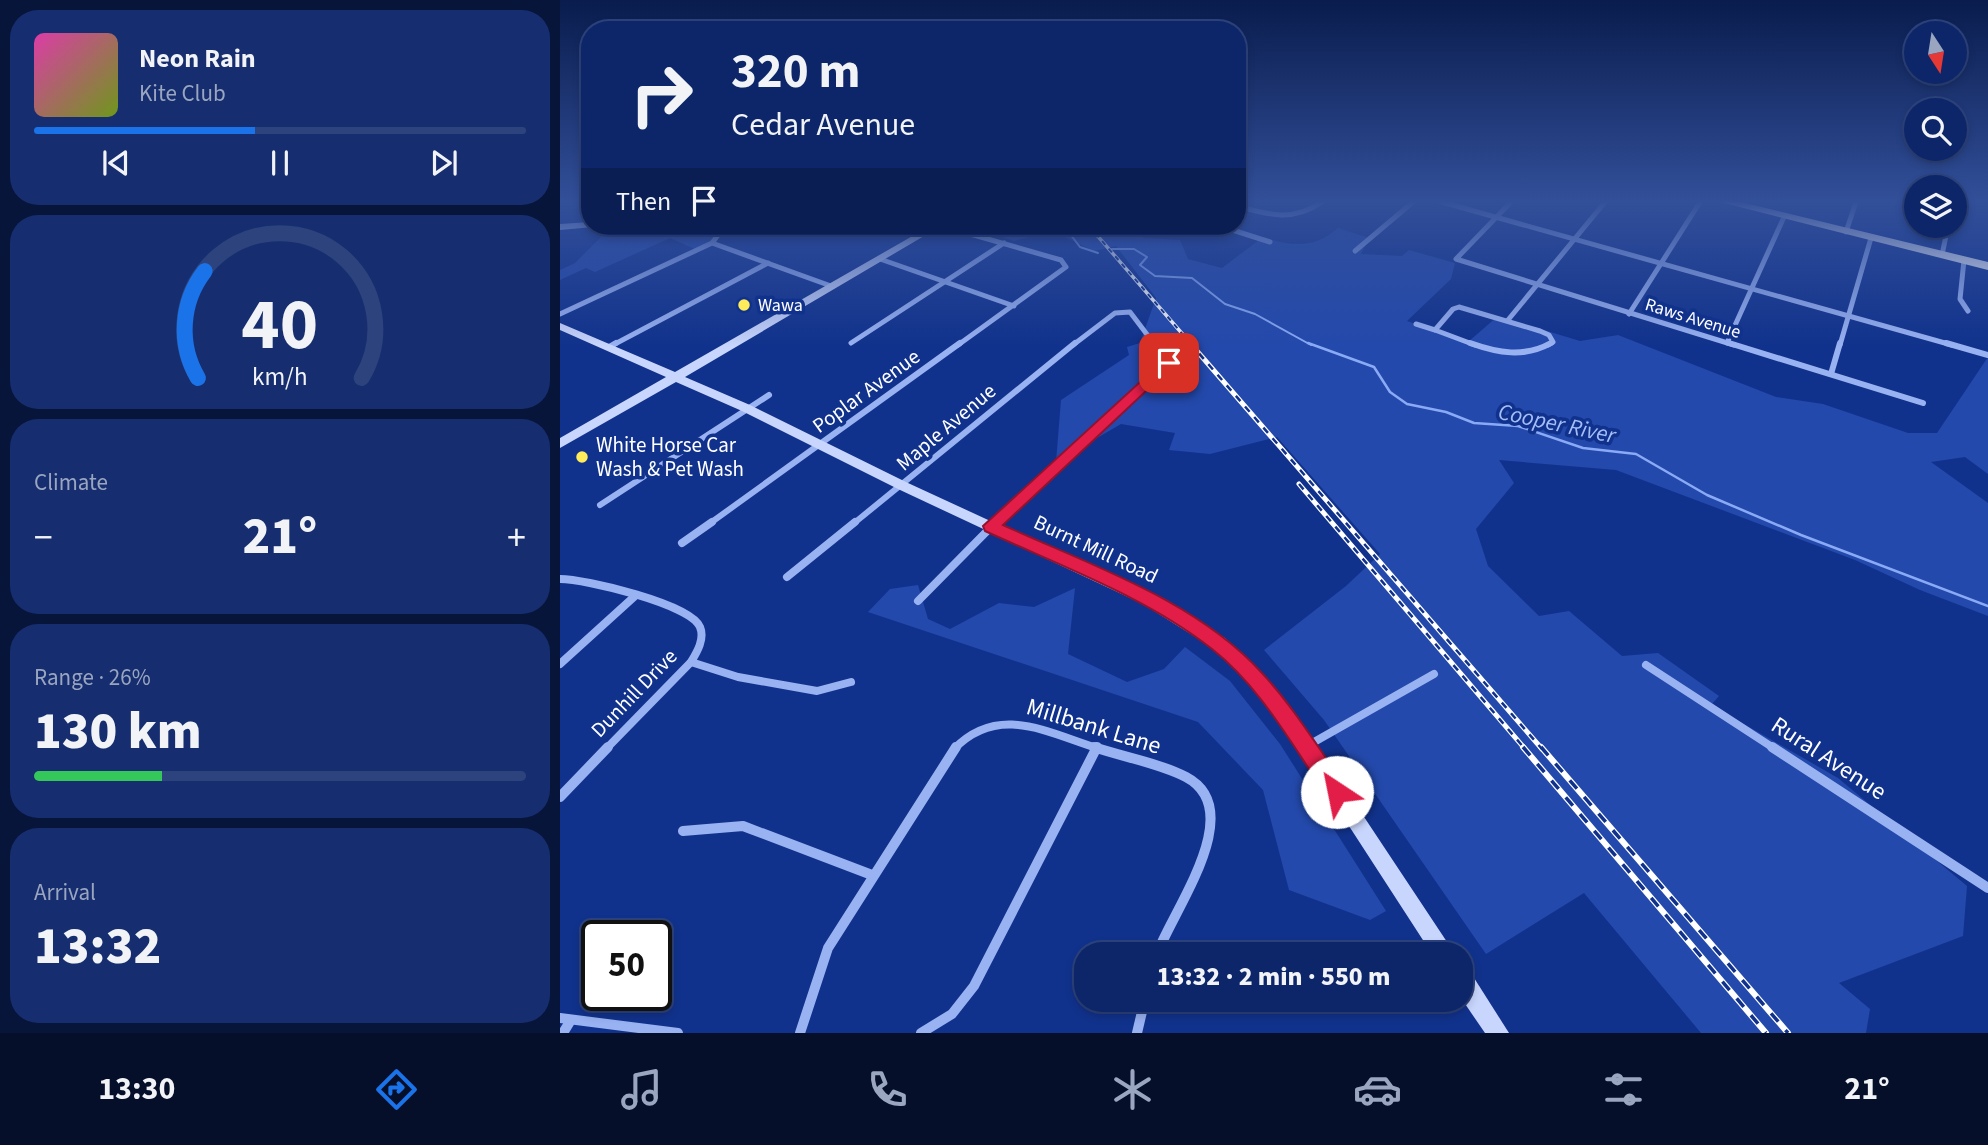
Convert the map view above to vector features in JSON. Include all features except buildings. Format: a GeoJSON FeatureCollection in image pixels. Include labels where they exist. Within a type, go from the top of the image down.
{"type":"FeatureCollection","features":[{"type":"Feature","properties":{"kind":"highway"},"geometry":{"type":"LineString","coordinates":[[1922,250],[1988,266]]}},
{"type":"Feature","properties":{"kind":"main road"},"geometry":{"type":"LineString","coordinates":[[560,444],[895,250]]}},
{"type":"Feature","properties":{"kind":"main road","name":"Burnt Mill Road"},"geometry":{"type":"LineString","coordinates":[[560,326],[746,408],[903,486],[1148,600],[1219,643],[1256,679],[1307,746],[1437,942]]}},
{"type":"Feature","properties":{"kind":"main road"},"geometry":{"type":"LineString","coordinates":[[1473,996],[1498,1033]]}},
{"type":"Feature","properties":{"kind":"street"},"geometry":{"type":"LineString","coordinates":[[560,314],[697,250]]}},
{"type":"Feature","properties":{"kind":"street"},"geometry":{"type":"LineString","coordinates":[[732,250],[831,286]]}},
{"type":"Feature","properties":{"kind":"street"},"geometry":{"type":"LineString","coordinates":[[851,343],[993,250]]}},
{"type":"Feature","properties":{"kind":"street","name":"Poplar Avenue"},"geometry":{"type":"LineString","coordinates":[[682,543],[1061,272],[1066,263],[1026,250]]}},
{"type":"Feature","properties":{"kind":"street","name":"Raws Avenue"},"geometry":{"type":"LineString","coordinates":[[1464,250],[1455,259],[1923,403]]}},
{"type":"Feature","properties":{"kind":"street"},"geometry":{"type":"LineString","coordinates":[[1508,320],[1566,250]]}},
{"type":"Feature","properties":{"kind":"street"},"geometry":{"type":"LineString","coordinates":[[1613,250],[1988,355]]}},
{"type":"Feature","properties":{"kind":"street"},"geometry":{"type":"LineString","coordinates":[[1629,314],[1669,250]]}},
{"type":"Feature","properties":{"kind":"street"},"geometry":{"type":"LineString","coordinates":[[1727,343],[1769,250]]}},
{"type":"Feature","properties":{"kind":"street"},"geometry":{"type":"LineString","coordinates":[[1831,374],[1867,250]]}},
{"type":"Feature","properties":{"kind":"street"},"geometry":{"type":"LineString","coordinates":[[1942,255],[1943,250]]}},
{"type":"Feature","properties":{"kind":"street"},"geometry":{"type":"LineString","coordinates":[[880,259],[1014,306]]}},
{"type":"Feature","properties":{"kind":"street"},"geometry":{"type":"LineString","coordinates":[[1964,260],[1960,299],[1968,310]]}},
{"type":"Feature","properties":{"kind":"street"},"geometry":{"type":"LineString","coordinates":[[609,347],[768,263]]}},
{"type":"Feature","properties":{"kind":"street"},"geometry":{"type":"LineString","coordinates":[[1416,324],[1507,355],[1546,347],[1553,342],[1549,335],[1508,320],[1459,307],[1453,309],[1434,330]]}},
{"type":"Feature","properties":{"kind":"street","name":"Maple Avenue"},"geometry":{"type":"LineString","coordinates":[[788,577],[1105,319],[1115,313],[1130,312],[1169,363],[991,526]]}},
{"type":"Feature","properties":{"kind":"street"},"geometry":{"type":"LineString","coordinates":[[600,505],[769,395]]}},
{"type":"Feature","properties":{"kind":"street"},"geometry":{"type":"LineString","coordinates":[[918,601],[991,526]]}},
{"type":"Feature","properties":{"kind":"street","name":"Dunhill Drive"},"geometry":{"type":"LineString","coordinates":[[560,579],[578,579],[678,609],[700,622],[701,641],[691,662],[560,797]]}},
{"type":"Feature","properties":{"kind":"street"},"geometry":{"type":"LineString","coordinates":[[560,664],[635,596]]}},
{"type":"Feature","properties":{"kind":"street"},"geometry":{"type":"LineString","coordinates":[[691,662],[738,677],[817,691],[851,682]]}},
{"type":"Feature","properties":{"kind":"street","name":"Rural Avenue"},"geometry":{"type":"LineString","coordinates":[[1646,665],[1988,888]]}},
{"type":"Feature","properties":{"kind":"street"},"geometry":{"type":"LineString","coordinates":[[1307,746],[1434,674]]}},
{"type":"Feature","properties":{"kind":"street","name":"Millbank Lane"},"geometry":{"type":"LineString","coordinates":[[800,1033],[828,948],[872,875],[953,750],[971,734],[998,723],[1017,723],[1097,747],[1194,781],[1209,801],[1213,816],[1209,839],[1162,942]]}},
{"type":"Feature","properties":{"kind":"street"},"geometry":{"type":"LineString","coordinates":[[921,1033],[946,1020],[964,1002],[974,986],[1097,747]]}},
{"type":"Feature","properties":{"kind":"street"},"geometry":{"type":"LineString","coordinates":[[683,831],[744,826],[872,875]]}},
{"type":"Feature","properties":{"kind":"street"},"geometry":{"type":"LineString","coordinates":[[1137,1033],[1141,1012]]}},
{"type":"Feature","properties":{"kind":"street"},"geometry":{"type":"LineString","coordinates":[[562,1033],[565,1019],[678,1033]]}},
{"type":"Feature","properties":{"kind":"shaded area"},"geometry":{"type":"Polygon","coordinates":[[[588,250],[643,250],[595,272],[586,268],[560,280],[560,270],[575,263],[588,250]]]}},
{"type":"Feature","properties":{"kind":"shaded area"},"geometry":{"type":"Polygon","coordinates":[[[1119,250],[1184,250],[1188,259],[1222,268],[1246,250],[1363,250],[1361,254],[1402,256],[1410,250],[1455,263],[1451,279],[1407,321],[1468,342],[1498,316],[1580,341],[1618,335],[1776,397],[1823,404],[1908,433],[1937,433],[1988,357],[1988,474],[1965,457],[1931,462],[1988,503],[1988,616],[1920,590],[1855,560],[1616,470],[1499,460],[1514,483],[1476,529],[1488,566],[1539,616],[1569,611],[1622,656],[1658,653],[1719,696],[1711,705],[1838,778],[1967,886],[1963,936],[1839,983],[1870,1009],[1866,1033],[1701,1033],[1584,893],[1486,954],[1324,720],[1264,650],[1346,586],[1380,554],[1277,437],[1210,454],[1169,450],[1175,433],[1121,424],[1056,462],[1061,400],[1129,355],[1127,347],[1140,343],[1156,298],[1119,250]]]}},
{"type":"Feature","properties":{"kind":"shaded area"},"geometry":{"type":"Polygon","coordinates":[[[918,585],[928,619],[950,629],[999,603],[1034,607],[1075,588],[1068,654],[1127,682],[1164,669],[1185,647],[1230,681],[1280,744],[1386,911],[1370,920],[1289,890],[1263,790],[1198,722],[868,612],[890,589],[918,585]]]}},
{"type":"Feature","properties":{"kind":"waterway","name":"Cooper River"},"geometry":{"type":"LineString","coordinates":[[1090,250],[1098,253]]}},
{"type":"Feature","properties":{"kind":"waterway","name":"Cooper River"},"geometry":{"type":"LineString","coordinates":[[1136,250],[1147,257],[1140,265],[1155,276],[1192,278],[1225,304],[1255,314],[1311,345]]}},
{"type":"Feature","properties":{"kind":"waterway","name":"Cooper River"},"geometry":{"type":"LineString","coordinates":[[1308,343],[1374,367],[1390,392],[1407,404],[1446,412],[1474,423],[1518,426],[1583,448],[1636,454],[1707,495],[1801,535],[1988,606]]}},
{"type":"Feature","properties":{"kind":"railway"},"geometry":{"type":"LineString","coordinates":[[1110,250],[1192,345]]}},
{"type":"Feature","properties":{"kind":"railway"},"geometry":{"type":"LineString","coordinates":[[1190,343],[1542,749]]}},
{"type":"Feature","properties":{"kind":"railway"},"geometry":{"type":"LineString","coordinates":[[1299,484],[1525,749]]}},
{"type":"Feature","properties":{"kind":"railway"},"geometry":{"type":"LineString","coordinates":[[1523,747],[1766,1033]]}},
{"type":"Feature","properties":{"kind":"railway"},"geometry":{"type":"LineString","coordinates":[[1541,747],[1788,1033]]}},
{"type":"Feature","properties":{"kind":"place","name":"Wawa"},"geometry":{"type":"Point","coordinates":[744,305]}},
{"type":"Feature","properties":{"kind":"place","name":"White Horse Car Wash & Pet Wash"},"geometry":{"type":"Point","coordinates":[582,457]}},
{"type":"Feature","properties":{"kind":"route"},"geometry":{"type":"LineString","coordinates":[[1169,363],[1101,422],[991,526],[1148,600],[1219,643],[1256,679],[1307,746],[1337,792]]}}]}
